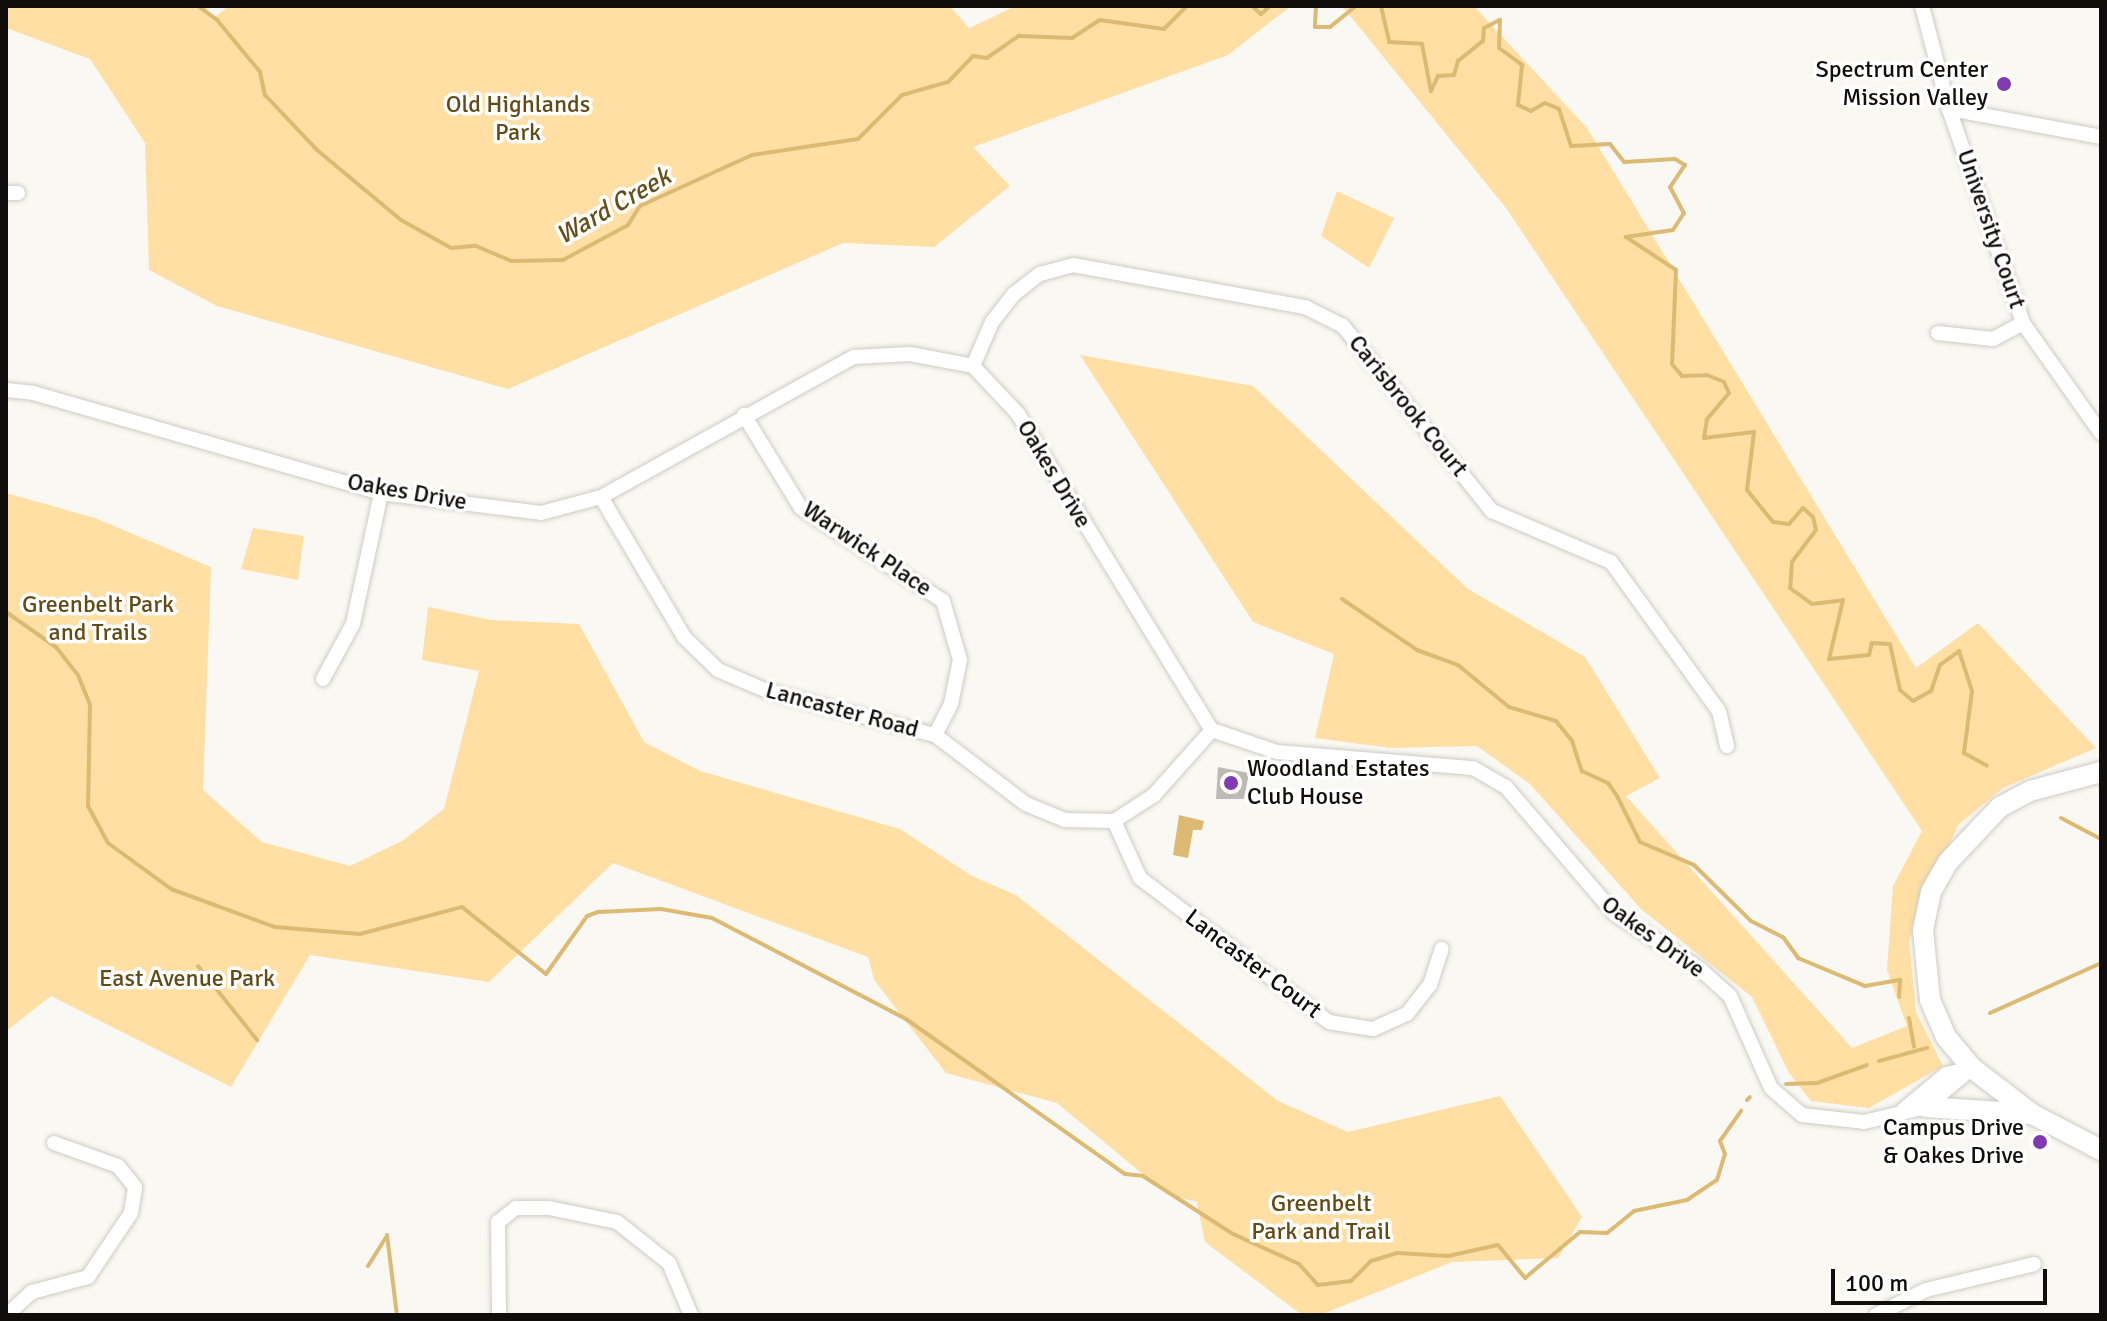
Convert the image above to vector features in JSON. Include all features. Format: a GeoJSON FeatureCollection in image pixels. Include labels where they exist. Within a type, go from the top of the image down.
{"type":"FeatureCollection","features":[{"type":"Feature","properties":{"kind":"street","name":"University Court"},"geometry":{"type":"LineString","coordinates":[[1922,6],[1949,109],[2023,323],[2101,433]]}},
{"type":"Feature","properties":{"kind":"street"},"geometry":{"type":"LineString","coordinates":[[1949,109],[2101,137]]}},
{"type":"Feature","properties":{"kind":"street","name":"Carisbrook Court"},"geometry":{"type":"LineString","coordinates":[[973,366],[992,322],[1014,294],[1040,274],[1073,265],[1305,307],[1343,326],[1492,511],[1611,562],[1719,711],[1727,746]]}},
{"type":"Feature","properties":{"kind":"street"},"geometry":{"type":"LineString","coordinates":[[1938,333],[1993,339],[2023,323]]}},
{"type":"Feature","properties":{"kind":"street","name":"Oakes Drive"},"geometry":{"type":"LineString","coordinates":[[6,390],[33,393],[381,493],[541,513],[601,497],[744,415],[854,357],[910,354],[973,366],[1018,414],[1212,730],[1277,752],[1473,768],[1506,787],[1615,914],[1700,969],[1730,996],[1771,1088],[1802,1115],[1864,1122],[1903,1110],[1926,1107]]}},
{"type":"Feature","properties":{"kind":"street","name":"Warwick Place"},"geometry":{"type":"LineString","coordinates":[[744,415],[801,508],[943,601],[960,660],[951,704],[935,735]]}},
{"type":"Feature","properties":{"kind":"street"},"geometry":{"type":"LineString","coordinates":[[323,679],[353,624],[381,493]]}},
{"type":"Feature","properties":{"kind":"street","name":"Lancaster Road"},"geometry":{"type":"LineString","coordinates":[[601,497],[684,637],[718,670],[767,691],[935,735],[1026,804],[1065,820],[1114,821]]}},
{"type":"Feature","properties":{"kind":"street"},"geometry":{"type":"LineString","coordinates":[[1114,821],[1154,795],[1212,730]]}},
{"type":"Feature","properties":{"kind":"street"},"geometry":{"type":"LineString","coordinates":[[2101,772],[2030,791],[2000,807],[1969,837],[1931,892],[1923,930],[1930,1000],[1946,1037],[1972,1068],[2032,1114],[2101,1150]]}},
{"type":"Feature","properties":{"kind":"street","name":"Lancaster Court"},"geometry":{"type":"LineString","coordinates":[[1114,821],[1140,878],[1329,1022],[1373,1029],[1407,1014],[1430,985],[1442,949]]}},
{"type":"Feature","properties":{"kind":"street"},"geometry":{"type":"LineString","coordinates":[[1926,1107],[1972,1068]]}},
{"type":"Feature","properties":{"kind":"street","name":"Oakes Drive"},"geometry":{"type":"LineString","coordinates":[[1903,1110],[1946,1074],[1972,1068]]}},
{"type":"Feature","properties":{"kind":"street"},"geometry":{"type":"LineString","coordinates":[[1926,1107],[2032,1114]]}},
{"type":"Feature","properties":{"kind":"street"},"geometry":{"type":"LineString","coordinates":[[7,1315],[32,1292],[88,1277],[131,1213],[135,1187],[118,1166],[54,1143]]}},
{"type":"Feature","properties":{"kind":"street"},"geometry":{"type":"LineString","coordinates":[[499,1315],[498,1222],[516,1208],[549,1208],[617,1222],[669,1263],[691,1315]]}},
{"type":"Feature","properties":{"kind":"street"},"geometry":{"type":"LineString","coordinates":[[1876,1315],[1926,1290],[2034,1264]]}},
{"type":"Feature","properties":{"kind":"green space","name":"Old Highlands Park"},"geometry":{"type":"Polygon","coordinates":[[[6,6],[204,6],[215,17],[229,6],[950,6],[969,28],[1016,6],[1291,6],[1228,55],[973,147],[1010,186],[934,247],[843,243],[508,389],[217,306],[149,270],[145,143],[90,59],[6,28],[6,6]]]}},
{"type":"Feature","properties":{"kind":"green space"},"geometry":{"type":"Polygon","coordinates":[[[1342,6],[1474,6],[1587,128],[1916,668],[1978,623],[2096,748],[2003,788],[1958,825],[1909,940],[1916,1012],[1943,1066],[1869,1108],[1811,1101],[1789,1073],[1752,997],[1641,909],[1530,784],[1477,746],[1390,748],[1315,738],[1334,654],[1253,622],[1080,355],[1253,386],[1468,589],[1585,657],[1660,778],[1626,796],[1852,1048],[1907,1026],[1887,970],[1893,886],[1922,831],[1506,208],[1342,6]]]}},
{"type":"Feature","properties":{"kind":"green space"},"geometry":{"type":"Polygon","coordinates":[[[1337,191],[1394,218],[1369,268],[1321,236],[1337,191]]]}},
{"type":"Feature","properties":{"kind":"green space"},"geometry":{"type":"Polygon","coordinates":[[[6,493],[95,518],[211,567],[203,790],[262,842],[350,866],[402,841],[444,809],[479,671],[422,660],[428,607],[491,620],[579,624],[644,742],[700,771],[900,829],[972,876],[1016,895],[1278,1101],[1348,1132],[1500,1096],[1582,1217],[1558,1258],[1452,1262],[1320,1315],[1302,1315],[1205,1242],[1197,1202],[1168,1195],[1057,1103],[946,1073],[874,980],[868,957],[613,863],[489,982],[310,955],[231,1087],[51,996],[6,1031],[6,493]]]}},
{"type":"Feature","properties":{"kind":"green space"},"geometry":{"type":"Polygon","coordinates":[[[253,528],[304,536],[298,580],[241,569],[253,528]]]}},
{"type":"Feature","properties":{"kind":"shaded area"},"geometry":{"type":"Polygon","coordinates":[[[1179,815],[1204,821],[1202,830],[1193,830],[1188,858],[1173,855],[1179,815]]]}},
{"type":"Feature","properties":{"kind":"building","name":"Woodland Estates Club House"},"geometry":{"type":"Polygon","coordinates":[[[1218,767],[1249,773],[1244,799],[1216,799],[1218,767]]]}},
{"type":"Feature","properties":{"kind":"waterway","name":"Ward Creek"},"geometry":{"type":"LineString","coordinates":[[198,6],[217,20],[260,72],[265,95],[317,150],[401,220],[451,248],[476,246],[511,261],[563,260],[628,225],[640,206],[752,155],[858,139],[902,95],[948,82],[973,56],[987,58],[1019,36],[1072,38],[1100,20],[1164,29],[1187,6]]}},
{"type":"Feature","properties":{"kind":"waterway","name":"Ward Creek"},"geometry":{"type":"LineString","coordinates":[[1252,6],[1261,14],[1270,6]]}},
{"type":"Feature","properties":{"kind":"waterway","name":"Ward Creek"},"geometry":{"type":"LineString","coordinates":[[1316,6],[1315,27],[1330,27],[1356,6]]}},
{"type":"Feature","properties":{"kind":"waterway","name":"Ward Creek"},"geometry":{"type":"LineString","coordinates":[[1381,6],[1389,42],[1422,44],[1431,91],[1438,76],[1454,75],[1458,61],[1483,41],[1484,28],[1500,20],[1499,48],[1522,65],[1518,105],[1531,111],[1545,103],[1559,109],[1571,146],[1610,144],[1624,162],[1675,159],[1685,165],[1670,187],[1684,213],[1673,230],[1626,237],[1676,270],[1672,364],[1682,376],[1707,375],[1724,382],[1729,393],[1707,419],[1704,438],[1754,432],[1747,490],[1773,522],[1789,524],[1803,508],[1813,517],[1816,530],[1792,562],[1790,588],[1812,604],[1843,600],[1829,659],[1869,655],[1872,643],[1890,644],[1900,690],[1913,701],[1931,691],[1940,665],[1959,651],[1972,691],[1964,753],[1987,766]]}},
{"type":"Feature","properties":{"kind":"waterway"},"geometry":{"type":"LineString","coordinates":[[1342,599],[1417,650],[1458,665],[1509,707],[1556,721],[1572,741],[1582,771],[1608,783],[1640,842],[1694,865],[1751,921],[1783,937],[1798,958],[1865,986],[1900,980],[1899,997]]}},
{"type":"Feature","properties":{"kind":"waterway"},"geometry":{"type":"LineString","coordinates":[[6,612],[56,647],[78,675],[90,705],[88,806],[108,843],[171,889],[275,927],[360,934],[462,907],[546,974],[587,916],[598,912],[661,909],[712,918],[906,1019],[1125,1174],[1143,1176],[1233,1234],[1299,1264],[1318,1285],[1351,1281],[1371,1261],[1397,1253],[1448,1256],[1498,1245],[1525,1278],[1580,1232],[1607,1233],[1634,1211],[1687,1200],[1717,1180],[1725,1154],[1720,1141],[1741,1111]]}},
{"type":"Feature","properties":{"kind":"waterway","name":"Ward Creek"},"geometry":{"type":"LineString","coordinates":[[2061,818],[2101,839]]}},
{"type":"Feature","properties":{"kind":"waterway"},"geometry":{"type":"LineString","coordinates":[[1990,1013],[2101,963]]}},
{"type":"Feature","properties":{"kind":"waterway"},"geometry":{"type":"LineString","coordinates":[[198,966],[257,1040]]}},
{"type":"Feature","properties":{"kind":"waterway"},"geometry":{"type":"LineString","coordinates":[[1909,1018],[1914,1047]]}},
{"type":"Feature","properties":{"kind":"waterway"},"geometry":{"type":"LineString","coordinates":[[1879,1061],[1927,1048]]}},
{"type":"Feature","properties":{"kind":"waterway"},"geometry":{"type":"LineString","coordinates":[[1786,1084],[1817,1083],[1867,1065]]}},
{"type":"Feature","properties":{"kind":"waterway"},"geometry":{"type":"LineString","coordinates":[[1747,1100],[1750,1097]]}},
{"type":"Feature","properties":{"kind":"waterway"},"geometry":{"type":"LineString","coordinates":[[368,1266],[387,1235],[397,1315]]}},
{"type":"Feature","properties":{"kind":"place","name":"Spectrum Center Mission Valley"},"geometry":{"type":"Point","coordinates":[2004,84]}},
{"type":"Feature","properties":{"kind":"place","name":"Woodland Estates Club House"},"geometry":{"type":"Point","coordinates":[1231,783]}},
{"type":"Feature","properties":{"kind":"place","name":"Campus Drive & Oakes Drive"},"geometry":{"type":"Point","coordinates":[2040,1142]}},
{"type":"Feature","properties":{"kind":"park label","name":"Greenbelt Park and Trails"},"geometry":{"type":"Point","coordinates":[98,619]}},
{"type":"Feature","properties":{"kind":"park label","name":"East Avenue Park"},"geometry":{"type":"Point","coordinates":[187,979]}},
{"type":"Feature","properties":{"kind":"park label","name":"Greenbelt Park and Trail"},"geometry":{"type":"Point","coordinates":[1321,1218]}}]}
